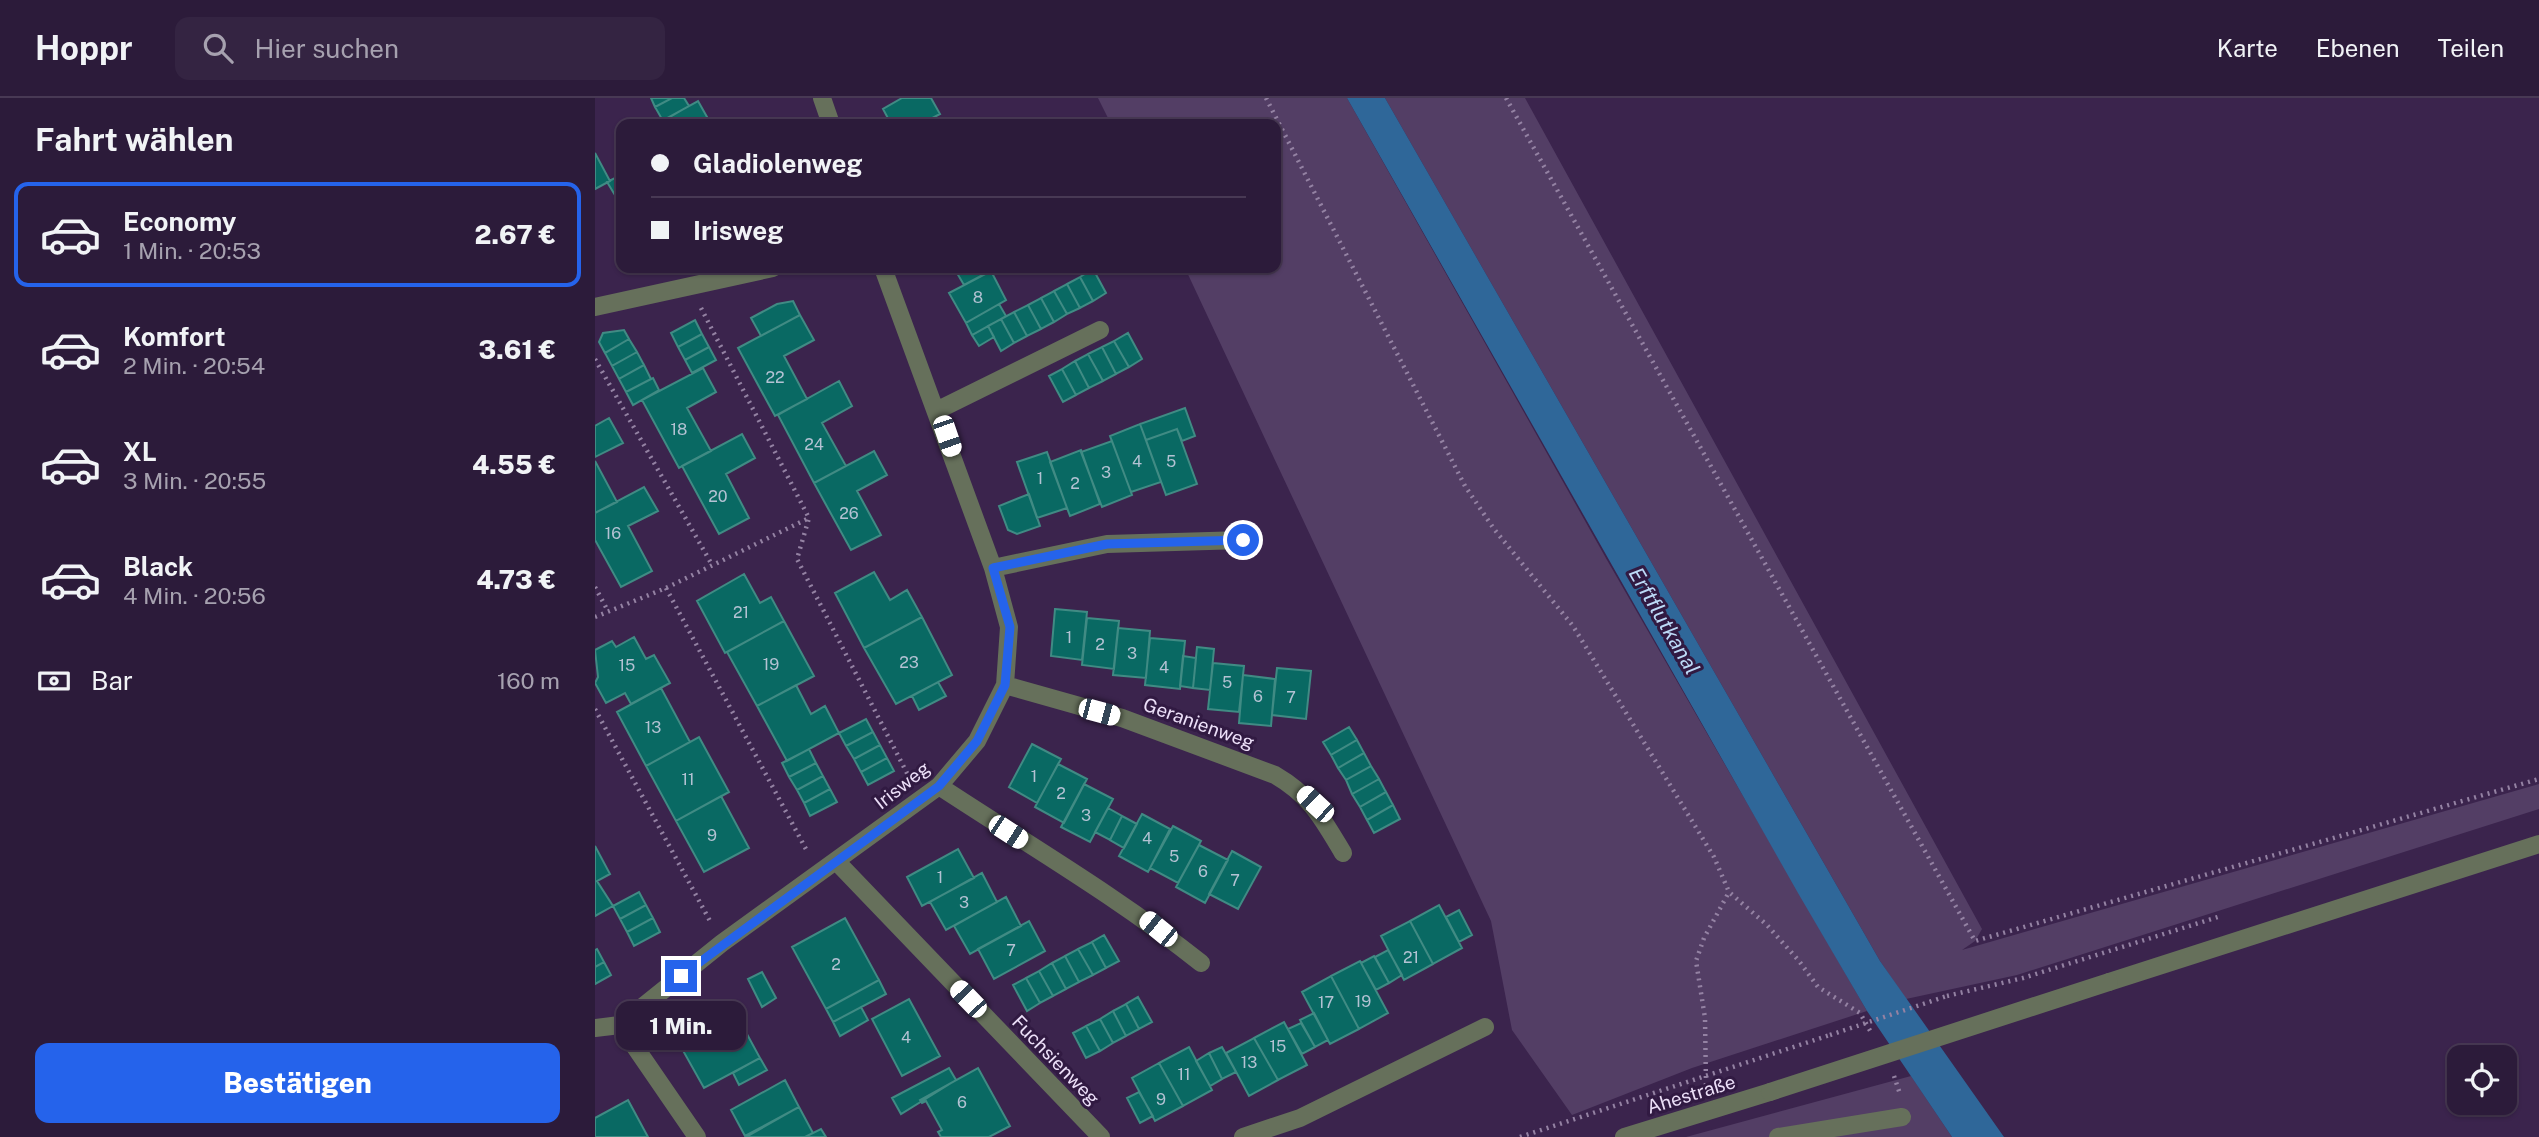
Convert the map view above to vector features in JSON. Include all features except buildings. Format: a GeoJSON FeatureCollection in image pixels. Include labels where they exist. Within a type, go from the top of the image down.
{"type":"FeatureCollection","features":[{"type":"Feature","properties":{"kind":"street"},"geometry":{"type":"LineString","coordinates":[[822,98],[829,119]]}},
{"type":"Feature","properties":{"kind":"street"},"geometry":{"type":"LineString","coordinates":[[595,307],[746,273]]}},
{"type":"Feature","properties":{"kind":"street","name":"Irisweg"},"geometry":{"type":"LineString","coordinates":[[620,1025],[722,943],[939,786],[977,741],[1005,685],[1010,627],[993,568],[938,410],[885,273]]}},
{"type":"Feature","properties":{"kind":"street"},"geometry":{"type":"LineString","coordinates":[[938,410],[1100,330]]}},
{"type":"Feature","properties":{"kind":"street"},"geometry":{"type":"LineString","coordinates":[[993,568],[1107,544],[1243,540]]}},
{"type":"Feature","properties":{"kind":"street","name":"Geranienweg"},"geometry":{"type":"LineString","coordinates":[[1005,685],[1122,718],[1275,775],[1296,787],[1315,804],[1343,853]]}},
{"type":"Feature","properties":{"kind":"street"},"geometry":{"type":"LineString","coordinates":[[939,786],[1063,869],[1140,915],[1201,963]]}},
{"type":"Feature","properties":{"kind":"street","name":"Ahestraße"},"geometry":{"type":"LineString","coordinates":[[1630,1136],[2539,844]]}},
{"type":"Feature","properties":{"kind":"street","name":"Fuchsienweg"},"geometry":{"type":"LineString","coordinates":[[836,861],[1101,1137]]}},
{"type":"Feature","properties":{"kind":"street"},"geometry":{"type":"LineString","coordinates":[[595,1028],[620,1025],[697,1137]]}},
{"type":"Feature","properties":{"kind":"street"},"geometry":{"type":"LineString","coordinates":[[1243,1137],[1300,1118],[1485,1027]]}},
{"type":"Feature","properties":{"kind":"street"},"geometry":{"type":"LineString","coordinates":[[1778,1137],[1902,1117]]}},
{"type":"Feature","properties":{"kind":"path"},"geometry":{"type":"LineString","coordinates":[[1266,98],[1277,119]]}},
{"type":"Feature","properties":{"kind":"path"},"geometry":{"type":"LineString","coordinates":[[1506,98],[1975,942],[2539,779]]}},
{"type":"Feature","properties":{"kind":"path"},"geometry":{"type":"LineString","coordinates":[[1281,127],[1465,486],[1494,530],[1573,626],[1714,857],[1729,892],[1775,934],[1818,987]]}},
{"type":"Feature","properties":{"kind":"path"},"geometry":{"type":"LineString","coordinates":[[688,284],[809,518],[797,559],[921,799]]}},
{"type":"Feature","properties":{"kind":"path"},"geometry":{"type":"LineString","coordinates":[[595,359],[711,563]]}},
{"type":"Feature","properties":{"kind":"path"},"geometry":{"type":"LineString","coordinates":[[595,617],[666,588],[711,563],[809,518]]}},
{"type":"Feature","properties":{"kind":"path"},"geometry":{"type":"LineString","coordinates":[[595,587],[608,611]]}},
{"type":"Feature","properties":{"kind":"path"},"geometry":{"type":"LineString","coordinates":[[666,588],[819,873]]}},
{"type":"Feature","properties":{"kind":"path"},"geometry":{"type":"LineString","coordinates":[[595,709],[722,943]]}},
{"type":"Feature","properties":{"kind":"path"},"geometry":{"type":"LineString","coordinates":[[1705,1076],[1705,1018],[1696,961],[1704,938],[1729,892]]}},
{"type":"Feature","properties":{"kind":"path"},"geometry":{"type":"LineString","coordinates":[[1520,1137],[1947,996],[2024,978],[2222,916]]}},
{"type":"Feature","properties":{"kind":"shaded area"},"geometry":{"type":"Polygon","coordinates":[[[1098,98],[1347,98],[1607,560],[1867,1011],[1692,1068],[1572,1115],[1512,1030],[1491,921],[1187,273],[1281,273],[1281,119],[1108,119],[1098,98]]]}},
{"type":"Feature","properties":{"kind":"shaded area"},"geometry":{"type":"Polygon","coordinates":[[[1385,98],[1525,98],[1982,929],[1975,941],[1962,950],[2539,784],[2539,809],[2017,975],[1906,999],[1880,961],[1385,98]]]}},
{"type":"Feature","properties":{"kind":"shaded area"},"geometry":{"type":"Polygon","coordinates":[[[1911,1076],[1952,1137],[1686,1137],[1911,1076]]]}},
{"type":"Feature","properties":{"kind":"water","name":"Erftflutkanal"},"geometry":{"type":"Polygon","coordinates":[[[1347,98],[1385,98],[1880,961],[2004,1137],[1952,1137],[1867,1011],[1347,98]]]}},
{"type":"Feature","properties":{"kind":"route"},"geometry":{"type":"LineString","coordinates":[[681,976],[722,943],[939,786],[977,741],[1005,685],[1010,627],[993,568],[1107,544],[1243,540]]}}]}
